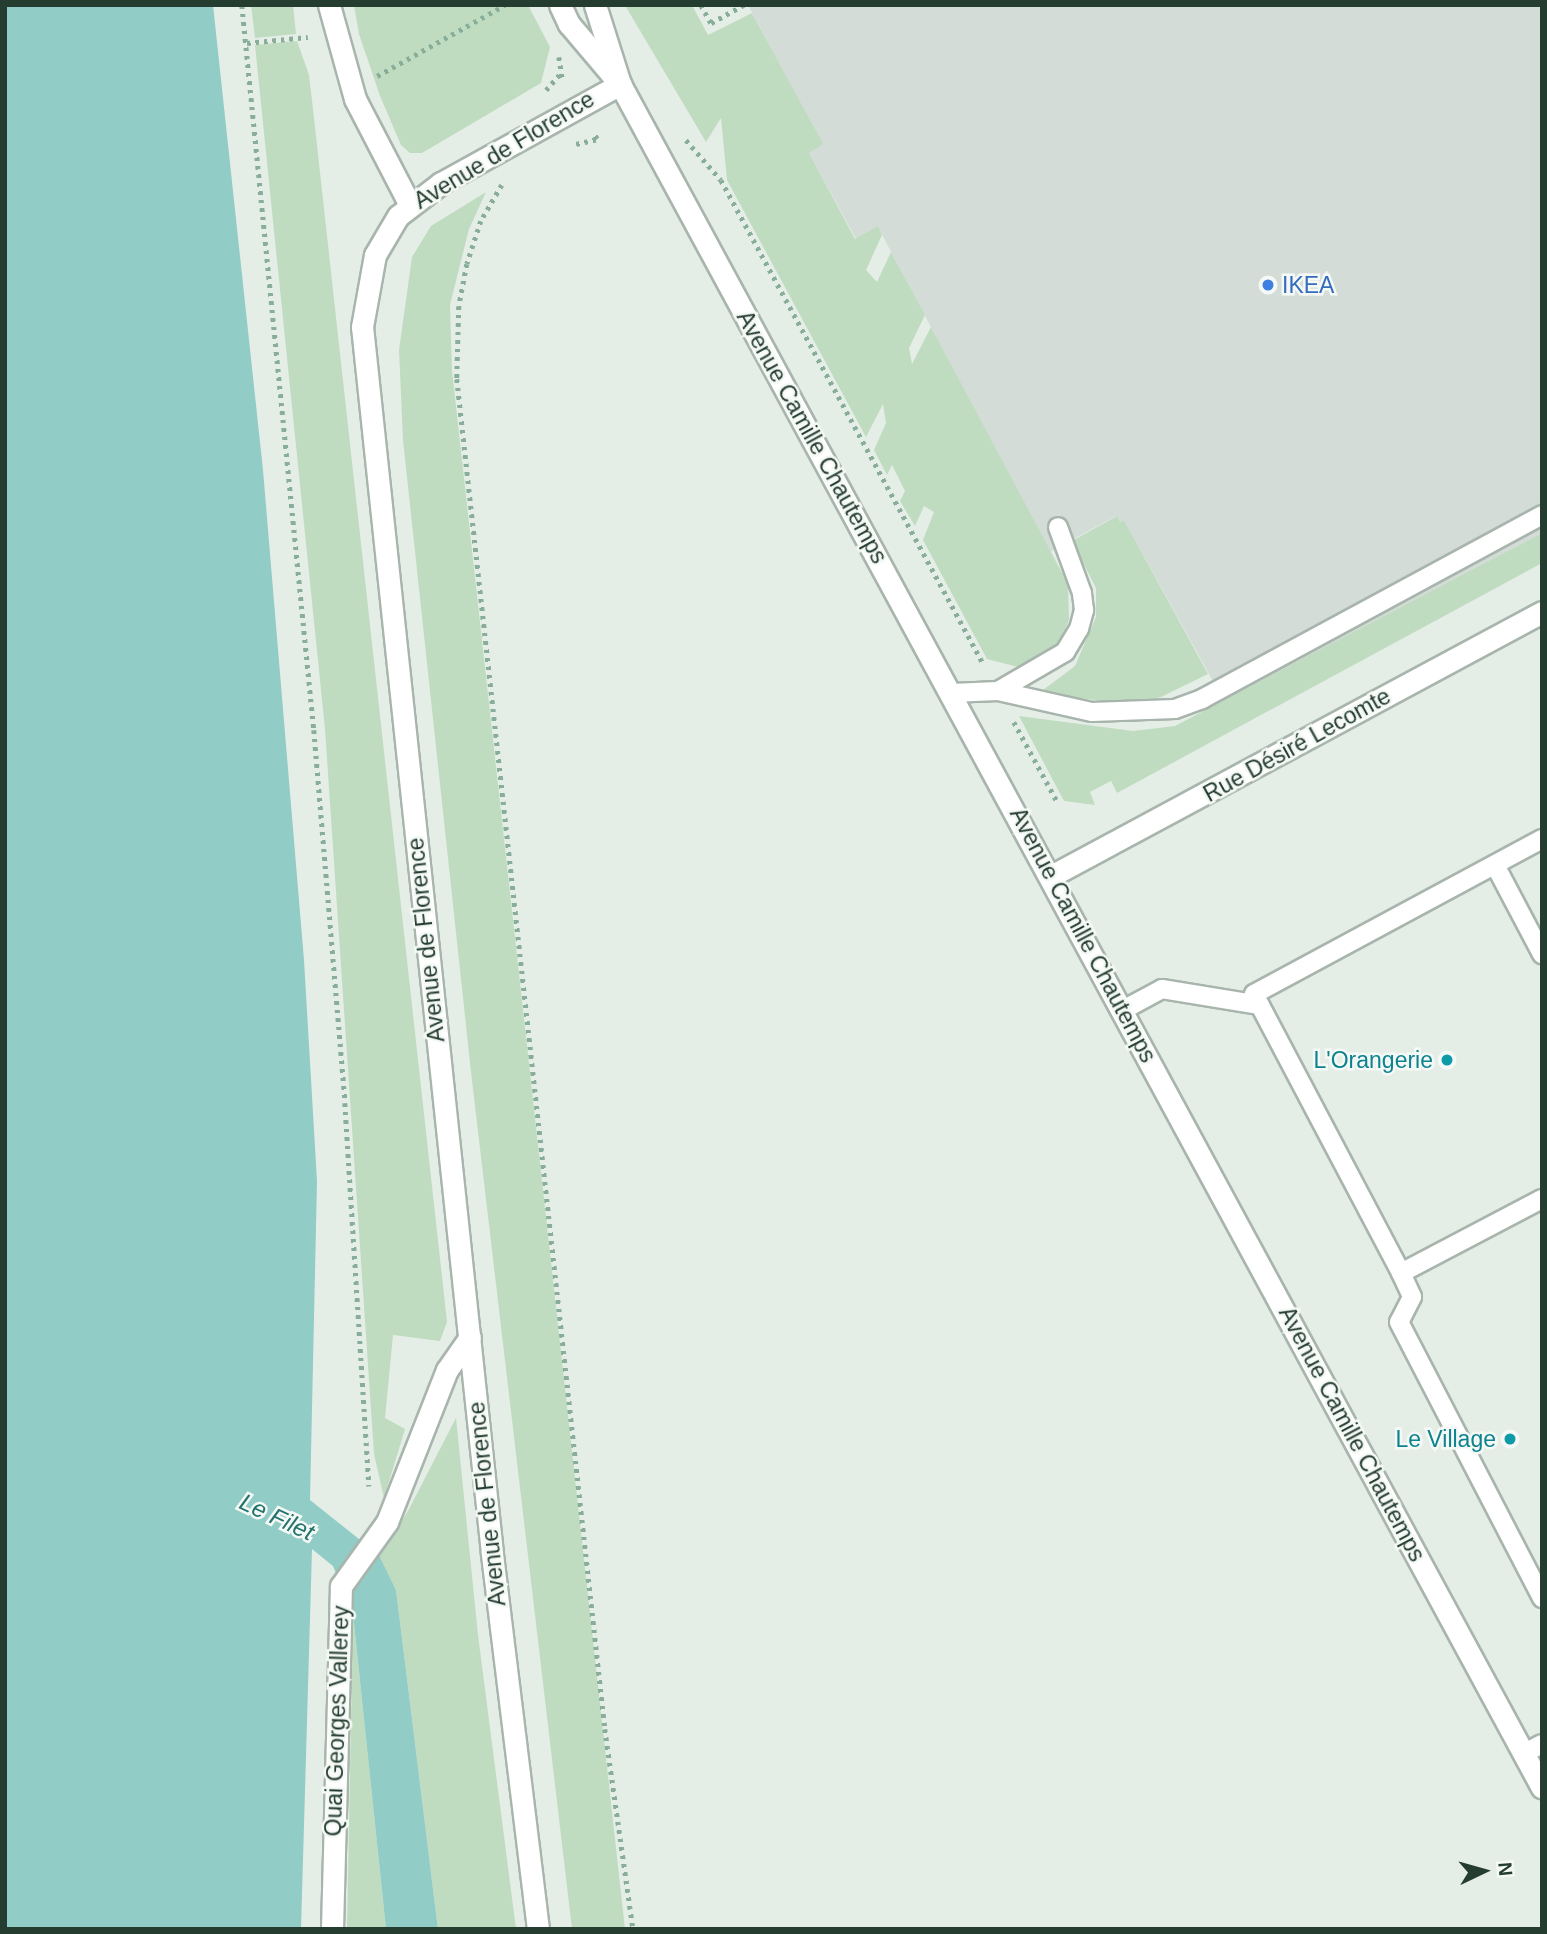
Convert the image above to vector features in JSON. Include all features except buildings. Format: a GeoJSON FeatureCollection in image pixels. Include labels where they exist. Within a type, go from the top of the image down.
{"type":"FeatureCollection","features":[{"type":"Feature","properties":{"kind":"street"},"geometry":{"type":"LineString","coordinates":[[329,5],[352,90],[410,205]]}},
{"type":"Feature","properties":{"kind":"street","name":"Avenue Camille Chautemps"},"geometry":{"type":"LineString","coordinates":[[560,5],[569,24],[620,84]]}},
{"type":"Feature","properties":{"kind":"street","name":"Avenue Camille Chautemps"},"geometry":{"type":"LineString","coordinates":[[595,5],[620,84],[1123,1010],[1533,1749],[1542,1788]]}},
{"type":"Feature","properties":{"kind":"street","name":"Avenue de Florence"},"geometry":{"type":"LineString","coordinates":[[538,1929],[470,1337],[362,327],[375,255],[398,216],[410,205],[620,84]]}},
{"type":"Feature","properties":{"kind":"street","name":"Rue Désiré Lecomte"},"geometry":{"type":"LineString","coordinates":[[1051,876],[1542,612]]}},
{"type":"Feature","properties":{"kind":"street","name":"Quai Georges Vallerey"},"geometry":{"type":"LineString","coordinates":[[332,1929],[341,1586],[387,1522],[447,1370],[470,1337]]}},
{"type":"Feature","properties":{"kind":"lane"},"geometry":{"type":"LineString","coordinates":[[952,694],[998,691],[1092,712],[1175,709],[1202,699],[1542,515]]}},
{"type":"Feature","properties":{"kind":"lane"},"geometry":{"type":"LineString","coordinates":[[998,691],[1065,652],[1079,629],[1084,610],[1082,593],[1058,527]]}},
{"type":"Feature","properties":{"kind":"lane"},"geometry":{"type":"LineString","coordinates":[[1542,839],[1254,994],[1401,1273],[1412,1297],[1399,1322],[1542,1598]]}},
{"type":"Feature","properties":{"kind":"lane"},"geometry":{"type":"LineString","coordinates":[[1494,865],[1542,954]]}},
{"type":"Feature","properties":{"kind":"lane"},"geometry":{"type":"LineString","coordinates":[[1123,1010],[1162,989],[1260,1004]]}},
{"type":"Feature","properties":{"kind":"lane"},"geometry":{"type":"LineString","coordinates":[[1401,1273],[1542,1199]]}},
{"type":"Feature","properties":{"kind":"path"},"geometry":{"type":"LineString","coordinates":[[242,5],[314,730],[345,1103],[370,1492],[387,1522]]}},
{"type":"Feature","properties":{"kind":"path"},"geometry":{"type":"LineString","coordinates":[[352,90],[505,5]]}},
{"type":"Feature","properties":{"kind":"path"},"geometry":{"type":"LineString","coordinates":[[701,5],[710,23],[744,5]]}},
{"type":"Feature","properties":{"kind":"path"},"geometry":{"type":"LineString","coordinates":[[247,43],[304,38]]}},
{"type":"Feature","properties":{"kind":"path","name":"Avenue Camille Chautemps"},"geometry":{"type":"LineString","coordinates":[[682,135],[721,180],[1058,803]]}},
{"type":"Feature","properties":{"kind":"path"},"geometry":{"type":"LineString","coordinates":[[503,183],[481,221],[467,264],[459,306],[457,379],[606,1728],[633,1929]]}},
{"type":"Feature","properties":{"kind":"shaded area","name":"IKEA"},"geometry":{"type":"Polygon","coordinates":[[[748,5],[1542,5],[1542,533],[1225,703],[1124,520],[1120,522],[1116,516],[1050,552],[878,227],[856,239],[809,153],[822,144],[748,5]]]}},
{"type":"Feature","properties":{"kind":"green space"},"geometry":{"type":"Polygon","coordinates":[[[251,5],[293,5],[296,34],[255,38],[251,5]]]}},
{"type":"Feature","properties":{"kind":"green space"},"geometry":{"type":"Polygon","coordinates":[[[354,5],[528,5],[550,47],[541,83],[422,153],[410,153],[401,145],[380,96],[359,34],[354,5]]]}},
{"type":"Feature","properties":{"kind":"green space"},"geometry":{"type":"Polygon","coordinates":[[[692,5],[708,35],[752,13],[823,144],[809,153],[855,239],[878,226],[882,235],[866,270],[877,282],[891,252],[925,315],[909,348],[912,364],[931,327],[1068,584],[1069,620],[1055,651],[1035,663],[1018,667],[987,659],[923,540],[934,512],[924,506],[915,526],[900,501],[905,491],[892,465],[887,475],[874,450],[886,423],[883,404],[866,437],[727,180],[721,118],[706,142],[626,7],[692,5]]]}},
{"type":"Feature","properties":{"kind":"green space"},"geometry":{"type":"Polygon","coordinates":[[[297,41],[309,75],[313,109],[447,1322],[440,1341],[393,1335],[385,1418],[405,1429],[384,1498],[374,1454],[325,729],[255,45],[297,41]]]}},
{"type":"Feature","properties":{"kind":"green space"},"geometry":{"type":"Polygon","coordinates":[[[486,192],[469,229],[450,305],[452,370],[625,1929],[572,1929],[471,1072],[403,440],[399,350],[412,257],[431,226],[486,192]]]}},
{"type":"Feature","properties":{"kind":"green space"},"geometry":{"type":"Polygon","coordinates":[[[1117,516],[1120,522],[1124,520],[1208,674],[1161,697],[1128,704],[1039,693],[1075,666],[1096,617],[1096,588],[1072,541],[1117,516]]]}},
{"type":"Feature","properties":{"kind":"green space"},"geometry":{"type":"Polygon","coordinates":[[[1542,533],[1542,563],[1117,793],[1111,781],[1090,792],[1095,805],[1064,801],[1019,716],[1133,731],[1175,726],[1542,533]]]}},
{"type":"Feature","properties":{"kind":"green space"},"geometry":{"type":"Polygon","coordinates":[[[456,1418],[478,1635],[516,1929],[438,1929],[396,1590],[379,1555],[408,1511],[456,1418]]]}},
{"type":"Feature","properties":{"kind":"green space"},"geometry":{"type":"Polygon","coordinates":[[[353,1614],[386,1929],[347,1929],[353,1614]]]}},
{"type":"Feature","properties":{"kind":"water","name":"Le Filet"},"geometry":{"type":"Polygon","coordinates":[[[5,5],[213,5],[263,470],[304,960],[317,1181],[310,1500],[379,1555],[396,1590],[438,1929],[386,1929],[353,1614],[333,1566],[312,1549],[301,1929],[5,1929],[5,5]]]}},
{"type":"Feature","properties":{"kind":"place","name":"IKEA"},"geometry":{"type":"Point","coordinates":[1268,285]}},
{"type":"Feature","properties":{"kind":"place","name":"L'Orangerie"},"geometry":{"type":"Point","coordinates":[1447,1060]}},
{"type":"Feature","properties":{"kind":"place","name":"Le Village"},"geometry":{"type":"Point","coordinates":[1510,1439]}}]}
